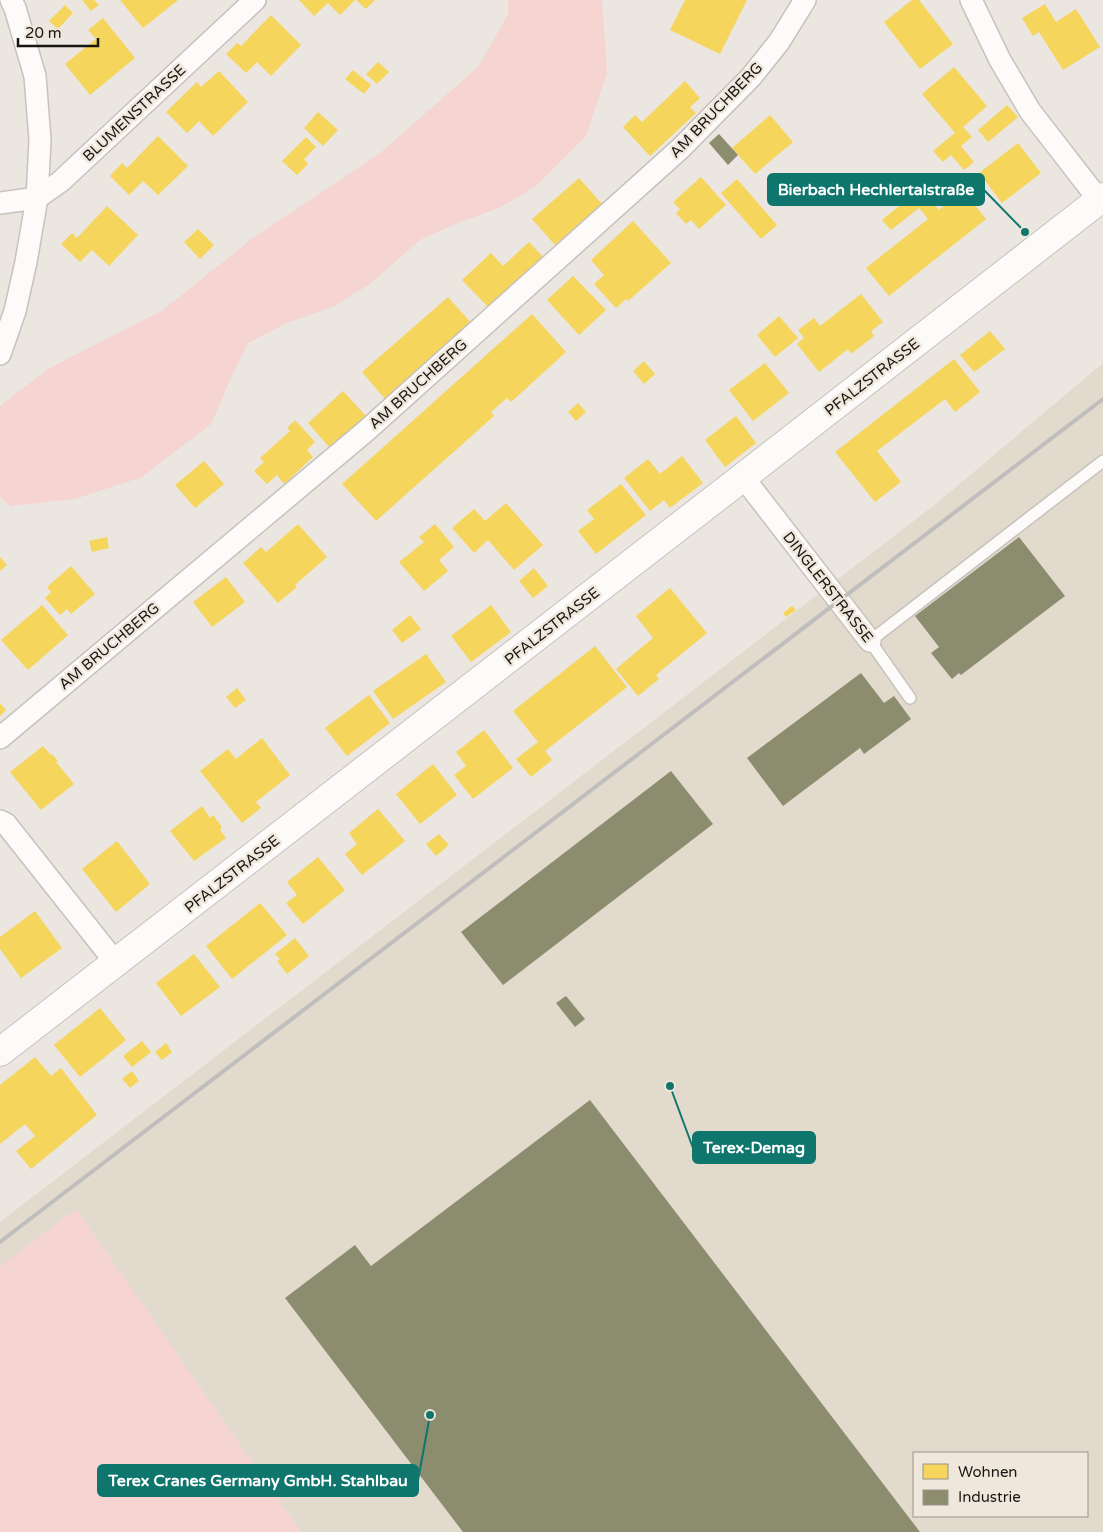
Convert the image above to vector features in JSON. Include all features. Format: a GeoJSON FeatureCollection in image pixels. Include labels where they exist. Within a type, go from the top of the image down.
{"type":"FeatureCollection","features":[{"type":"Feature","properties":{"kind":"main road","name":"PFALZSTRASSE"},"geometry":{"type":"LineString","coordinates":[[0,1052],[1101,198]]}},
{"type":"Feature","properties":{"kind":"street"},"geometry":{"type":"LineString","coordinates":[[0,354],[15,311],[26,262],[37,198],[40,140],[34,76],[15,8],[11,0]]}},
{"type":"Feature","properties":{"kind":"street","name":"BLUMENSTRASSE"},"geometry":{"type":"LineString","coordinates":[[0,203],[37,198],[60,182],[255,0]]}},
{"type":"Feature","properties":{"kind":"street","name":"AM BRUCHBERG"},"geometry":{"type":"LineString","coordinates":[[0,738],[366,431],[680,148],[751,77],[779,42],[804,0]]}},
{"type":"Feature","properties":{"kind":"street"},"geometry":{"type":"LineString","coordinates":[[971,0],[1000,60],[1030,111],[1101,198]]}},
{"type":"Feature","properties":{"kind":"street","name":"DINGLERSTRASSE"},"geometry":{"type":"LineString","coordinates":[[743,477],[870,641]]}},
{"type":"Feature","properties":{"kind":"street"},"geometry":{"type":"LineString","coordinates":[[0,821],[6,824],[116,963]]}},
{"type":"Feature","properties":{"kind":"lane"},"geometry":{"type":"LineString","coordinates":[[870,641],[1103,461]]}},
{"type":"Feature","properties":{"kind":"lane","name":"DINGLERSTRASSE"},"geometry":{"type":"LineString","coordinates":[[870,641],[910,698]]}},
{"type":"Feature","properties":{"kind":"shaded area"},"geometry":{"type":"Polygon","coordinates":[[[508,0],[602,0],[607,73],[586,136],[535,187],[499,208],[455,224],[420,240],[371,283],[335,306],[287,323],[248,343],[211,424],[142,477],[75,499],[11,506],[0,497],[0,406],[48,369],[163,310],[253,238],[379,154],[479,66],[508,14],[508,0]]]}},
{"type":"Feature","properties":{"kind":"shaded area"},"geometry":{"type":"Polygon","coordinates":[[[1103,363],[1103,1532],[301,1532],[76,1209],[0,1267],[0,1222],[937,503],[1103,363]]]}},
{"type":"Feature","properties":{"kind":"shaded area"},"geometry":{"type":"Polygon","coordinates":[[[76,1209],[301,1532],[0,1532],[0,1267],[76,1209]]]}},
{"type":"Feature","properties":{"kind":"building: Wohnen"},"geometry":{"type":"Polygon","coordinates":[[[82,0],[94,0],[99,5],[91,11],[82,0]]]}},
{"type":"Feature","properties":{"kind":"building: Wohnen"},"geometry":{"type":"Polygon","coordinates":[[[120,0],[178,0],[143,28],[120,0]]]}},
{"type":"Feature","properties":{"kind":"building: Wohnen"},"geometry":{"type":"Polygon","coordinates":[[[299,0],[355,0],[340,15],[328,3],[314,16],[299,0]]]}},
{"type":"Feature","properties":{"kind":"building: Wohnen"},"geometry":{"type":"Polygon","coordinates":[[[356,0],[375,0],[366,9],[356,0]]]}},
{"type":"Feature","properties":{"kind":"building: Wohnen"},"geometry":{"type":"Polygon","coordinates":[[[685,0],[747,0],[720,54],[670,30],[685,0]]]}},
{"type":"Feature","properties":{"kind":"building: Wohnen"},"geometry":{"type":"Polygon","coordinates":[[[912,0],[919,0],[953,44],[920,69],[884,22],[912,0]]]}},
{"type":"Feature","properties":{"kind":"building: Wohnen"},"geometry":{"type":"Polygon","coordinates":[[[1045,4],[1056,22],[1076,9],[1100,47],[1063,70],[1039,32],[1033,36],[1022,18],[1045,4]]]}},
{"type":"Feature","properties":{"kind":"building: Wohnen"},"geometry":{"type":"Polygon","coordinates":[[[65,5],[73,13],[58,29],[49,21],[65,5]]]}},
{"type":"Feature","properties":{"kind":"building: Wohnen"},"geometry":{"type":"Polygon","coordinates":[[[271,15],[301,45],[271,76],[257,62],[246,73],[226,54],[237,43],[241,46],[271,15]]]}},
{"type":"Feature","properties":{"kind":"building: Wohnen"},"geometry":{"type":"Polygon","coordinates":[[[103,18],[135,58],[90,95],[65,64],[96,39],[88,30],[103,18]]]}},
{"type":"Feature","properties":{"kind":"building: Wohnen"},"geometry":{"type":"Polygon","coordinates":[[[378,62],[389,72],[377,84],[366,74],[378,62]]]}},
{"type":"Feature","properties":{"kind":"building: Wohnen"},"geometry":{"type":"Polygon","coordinates":[[[954,67],[987,106],[963,127],[972,137],[961,146],[974,162],[964,170],[951,155],[943,162],[933,151],[955,133],[922,94],[954,67]]]}},
{"type":"Feature","properties":{"kind":"building: Wohnen"},"geometry":{"type":"Polygon","coordinates":[[[353,70],[371,85],[364,94],[345,79],[353,70]]]}},
{"type":"Feature","properties":{"kind":"building: Wohnen"},"geometry":{"type":"Polygon","coordinates":[[[219,71],[248,102],[213,136],[199,121],[187,133],[166,112],[197,82],[201,87],[219,71]]]}},
{"type":"Feature","properties":{"kind":"building: Wohnen"},"geometry":{"type":"Polygon","coordinates":[[[685,81],[700,98],[690,107],[696,113],[650,156],[623,127],[635,115],[642,122],[685,81]]]}},
{"type":"Feature","properties":{"kind":"building: Wohnen"},"geometry":{"type":"Polygon","coordinates":[[[1007,105],[1018,117],[988,142],[978,130],[1007,105]]]}},
{"type":"Feature","properties":{"kind":"building: Wohnen"},"geometry":{"type":"Polygon","coordinates":[[[318,112],[338,130],[323,146],[304,128],[318,112]]]}},
{"type":"Feature","properties":{"kind":"building: Wohnen"},"geometry":{"type":"Polygon","coordinates":[[[770,115],[793,142],[755,174],[732,148],[770,115]]]}},
{"type":"Feature","properties":{"kind":"building: Wohnen"},"geometry":{"type":"Polygon","coordinates":[[[158,136],[188,166],[158,195],[143,181],[129,195],[110,176],[122,163],[127,168],[158,136]]]}},
{"type":"Feature","properties":{"kind":"building: Wohnen"},"geometry":{"type":"Polygon","coordinates":[[[306,137],[316,147],[304,159],[308,164],[297,175],[282,161],[306,137]]]}},
{"type":"Feature","properties":{"kind":"building: Wohnen"},"geometry":{"type":"Polygon","coordinates":[[[1018,143],[1041,173],[1002,203],[979,173],[1018,143]]]}},
{"type":"Feature","properties":{"kind":"building: Wohnen"},"geometry":{"type":"Polygon","coordinates":[[[701,177],[726,205],[699,229],[691,220],[686,224],[676,213],[680,209],[673,202],[701,177]]]}},
{"type":"Feature","properties":{"kind":"building: Wohnen"},"geometry":{"type":"Polygon","coordinates":[[[579,178],[602,204],[555,245],[532,219],[579,178]]]}},
{"type":"Feature","properties":{"kind":"building: Wohnen"},"geometry":{"type":"Polygon","coordinates":[[[737,179],[777,225],[761,239],[721,193],[737,179]]]}},
{"type":"Feature","properties":{"kind":"building: Wohnen"},"geometry":{"type":"Polygon","coordinates":[[[921,188],[939,210],[963,190],[986,219],[889,296],[866,268],[928,219],[919,208],[891,230],[882,220],[921,188]]]}},
{"type":"Feature","properties":{"kind":"building: Wohnen"},"geometry":{"type":"Polygon","coordinates":[[[107,206],[138,235],[109,266],[92,250],[80,262],[61,244],[72,233],[77,238],[107,206]]]}},
{"type":"Feature","properties":{"kind":"building: Wohnen"},"geometry":{"type":"Polygon","coordinates":[[[633,221],[671,263],[628,301],[626,299],[616,308],[594,284],[604,275],[591,260],[633,221]]]}},
{"type":"Feature","properties":{"kind":"building: Wohnen"},"geometry":{"type":"Polygon","coordinates":[[[198,229],[214,245],[200,259],[184,242],[198,229]]]}},
{"type":"Feature","properties":{"kind":"building: Wohnen"},"geometry":{"type":"Polygon","coordinates":[[[529,242],[544,258],[489,308],[462,280],[491,253],[503,266],[529,242]]]}},
{"type":"Feature","properties":{"kind":"building: Wohnen"},"geometry":{"type":"Polygon","coordinates":[[[573,276],[606,310],[579,335],[547,300],[573,276]]]}},
{"type":"Feature","properties":{"kind":"building: Wohnen"},"geometry":{"type":"Polygon","coordinates":[[[861,294],[883,322],[871,331],[874,336],[851,354],[848,349],[819,372],[797,344],[804,338],[798,330],[814,318],[820,326],[861,294]]]}},
{"type":"Feature","properties":{"kind":"building: Wohnen"},"geometry":{"type":"Polygon","coordinates":[[[448,297],[472,324],[385,399],[362,372],[448,297]]]}},
{"type":"Feature","properties":{"kind":"building: Wohnen"},"geometry":{"type":"Polygon","coordinates":[[[532,314],[566,352],[511,402],[507,398],[491,412],[494,416],[376,521],[342,484],[532,314]]]}},
{"type":"Feature","properties":{"kind":"building: Wohnen"},"geometry":{"type":"Polygon","coordinates":[[[779,316],[798,338],[775,357],[757,335],[779,316]]]}},
{"type":"Feature","properties":{"kind":"building: Wohnen"},"geometry":{"type":"Polygon","coordinates":[[[990,331],[1005,349],[974,372],[960,355],[990,331]]]}},
{"type":"Feature","properties":{"kind":"building: Wohnen"},"geometry":{"type":"Polygon","coordinates":[[[954,359],[980,392],[955,412],[945,399],[877,451],[901,482],[875,502],[835,452],[954,359]]]}},
{"type":"Feature","properties":{"kind":"building: Wohnen"},"geometry":{"type":"Polygon","coordinates":[[[644,361],[655,374],[644,384],[633,371],[644,361]]]}},
{"type":"Feature","properties":{"kind":"building: Wohnen"},"geometry":{"type":"Polygon","coordinates":[[[765,363],[789,393],[753,421],[729,390],[765,363]]]}},
{"type":"Feature","properties":{"kind":"building: Wohnen"},"geometry":{"type":"Polygon","coordinates":[[[343,391],[366,416],[330,448],[308,423],[343,391]]]}},
{"type":"Feature","properties":{"kind":"building: Wohnen"},"geometry":{"type":"Polygon","coordinates":[[[578,403],[586,412],[576,421],[568,412],[578,403]]]}},
{"type":"Feature","properties":{"kind":"building: Wohnen"},"geometry":{"type":"Polygon","coordinates":[[[736,416],[756,443],[725,467],[705,440],[736,416]]]}},
{"type":"Feature","properties":{"kind":"building: Wohnen"},"geometry":{"type":"Polygon","coordinates":[[[295,420],[315,442],[307,450],[313,457],[284,484],[277,475],[267,484],[254,471],[264,462],[260,458],[290,431],[287,428],[295,420]]]}},
{"type":"Feature","properties":{"kind":"building: Wohnen"},"geometry":{"type":"Polygon","coordinates":[[[682,456],[703,483],[670,508],[664,500],[650,511],[624,478],[648,459],[660,474],[682,456]]]}},
{"type":"Feature","properties":{"kind":"building: Wohnen"},"geometry":{"type":"Polygon","coordinates":[[[204,461],[224,484],[195,508],[175,485],[204,461]]]}},
{"type":"Feature","properties":{"kind":"building: Wohnen"},"geometry":{"type":"Polygon","coordinates":[[[621,484],[646,515],[596,554],[578,531],[594,519],[587,510],[621,484]]]}},
{"type":"Feature","properties":{"kind":"building: Wohnen"},"geometry":{"type":"Polygon","coordinates":[[[506,503],[543,545],[514,570],[488,540],[474,553],[452,528],[474,509],[485,521],[506,503]]]}},
{"type":"Feature","properties":{"kind":"building: Wohnen"},"geometry":{"type":"Polygon","coordinates":[[[298,524],[327,557],[278,603],[243,563],[261,547],[266,552],[298,524]]]}},
{"type":"Feature","properties":{"kind":"building: Wohnen"},"geometry":{"type":"Polygon","coordinates":[[[435,524],[454,547],[439,560],[448,571],[424,591],[399,562],[424,542],[419,537],[435,524]]]}},
{"type":"Feature","properties":{"kind":"building: Wohnen"},"geometry":{"type":"Polygon","coordinates":[[[107,537],[109,548],[92,552],[89,541],[107,537]]]}},
{"type":"Feature","properties":{"kind":"building: Wohnen"},"geometry":{"type":"Polygon","coordinates":[[[0,557],[7,565],[0,571],[0,557]]]}},
{"type":"Feature","properties":{"kind":"building: Wohnen"},"geometry":{"type":"Polygon","coordinates":[[[71,566],[95,594],[71,614],[67,609],[60,615],[45,598],[51,592],[47,587],[71,566]]]}},
{"type":"Feature","properties":{"kind":"building: Wohnen"},"geometry":{"type":"Polygon","coordinates":[[[534,568],[548,586],[533,598],[519,581],[534,568]]]}},
{"type":"Feature","properties":{"kind":"building: Wohnen"},"geometry":{"type":"Polygon","coordinates":[[[226,577],[245,602],[212,627],[193,602],[226,577]]]}},
{"type":"Feature","properties":{"kind":"building: Wohnen"},"geometry":{"type":"Polygon","coordinates":[[[670,588],[707,633],[656,675],[659,679],[638,696],[616,669],[653,638],[636,616],[670,588]]]}},
{"type":"Feature","properties":{"kind":"building: Wohnen"},"geometry":{"type":"Polygon","coordinates":[[[42,605],[68,635],[28,670],[1,640],[42,605]]]}},
{"type":"Feature","properties":{"kind":"building: Wohnen"},"geometry":{"type":"Polygon","coordinates":[[[491,605],[511,632],[471,662],[451,636],[491,605]]]}},
{"type":"Feature","properties":{"kind":"building: Wohnen"},"geometry":{"type":"Polygon","coordinates":[[[792,606],[796,610],[786,617],[783,613],[792,606]]]}},
{"type":"Feature","properties":{"kind":"building: Wohnen"},"geometry":{"type":"Polygon","coordinates":[[[410,615],[421,629],[402,643],[392,630],[410,615]]]}},
{"type":"Feature","properties":{"kind":"building: Wohnen"},"geometry":{"type":"Polygon","coordinates":[[[595,646],[627,687],[545,751],[552,760],[531,777],[516,759],[538,742],[513,711],[595,646]]]}},
{"type":"Feature","properties":{"kind":"building: Wohnen"},"geometry":{"type":"Polygon","coordinates":[[[426,654],[446,682],[393,719],[373,691],[426,654]]]}},
{"type":"Feature","properties":{"kind":"building: Wohnen"},"geometry":{"type":"Polygon","coordinates":[[[237,688],[246,700],[235,708],[226,697],[237,688]]]}},
{"type":"Feature","properties":{"kind":"building: Wohnen"},"geometry":{"type":"Polygon","coordinates":[[[369,695],[390,723],[347,756],[325,728],[369,695]]]}},
{"type":"Feature","properties":{"kind":"building: Wohnen"},"geometry":{"type":"Polygon","coordinates":[[[0,703],[6,710],[0,716],[0,703]]]}},
{"type":"Feature","properties":{"kind":"building: Wohnen"},"geometry":{"type":"Polygon","coordinates":[[[484,730],[513,768],[473,799],[454,775],[466,766],[456,752],[484,730]]]}},
{"type":"Feature","properties":{"kind":"building: Wohnen"},"geometry":{"type":"Polygon","coordinates":[[[262,738],[290,775],[256,802],[261,808],[242,823],[200,771],[228,749],[236,759],[262,738]]]}},
{"type":"Feature","properties":{"kind":"building: Wohnen"},"geometry":{"type":"Polygon","coordinates":[[[43,746],[58,761],[56,762],[74,784],[41,810],[10,772],[43,746]]]}},
{"type":"Feature","properties":{"kind":"building: Wohnen"},"geometry":{"type":"Polygon","coordinates":[[[433,764],[457,795],[420,824],[396,794],[433,764]]]}},
{"type":"Feature","properties":{"kind":"building: Wohnen"},"geometry":{"type":"Polygon","coordinates":[[[202,806],[210,818],[213,815],[222,827],[220,830],[226,838],[194,861],[170,831],[202,806]]]}},
{"type":"Feature","properties":{"kind":"building: Wohnen"},"geometry":{"type":"Polygon","coordinates":[[[378,809],[405,841],[362,875],[345,854],[357,844],[349,833],[378,809]]]}},
{"type":"Feature","properties":{"kind":"building: Wohnen"},"geometry":{"type":"Polygon","coordinates":[[[439,834],[449,845],[436,856],[426,844],[439,834]]]}},
{"type":"Feature","properties":{"kind":"building: Wohnen"},"geometry":{"type":"Polygon","coordinates":[[[117,841],[150,884],[116,912],[82,869],[117,841]]]}},
{"type":"Feature","properties":{"kind":"building: Wohnen"},"geometry":{"type":"Polygon","coordinates":[[[318,857],[345,890],[303,924],[286,903],[297,895],[287,882],[318,857]]]}},
{"type":"Feature","properties":{"kind":"building: Wohnen"},"geometry":{"type":"Polygon","coordinates":[[[260,903],[287,935],[232,979],[206,946],[260,903]]]}},
{"type":"Feature","properties":{"kind":"building: Wohnen"},"geometry":{"type":"Polygon","coordinates":[[[35,911],[62,948],[21,978],[0,949],[0,937],[35,911]]]}},
{"type":"Feature","properties":{"kind":"building: Wohnen"},"geometry":{"type":"Polygon","coordinates":[[[295,938],[309,956],[287,974],[277,961],[280,959],[275,954],[295,938]]]}},
{"type":"Feature","properties":{"kind":"building: Wohnen"},"geometry":{"type":"Polygon","coordinates":[[[194,954],[220,987],[181,1016],[156,983],[194,954]]]}},
{"type":"Feature","properties":{"kind":"building: Wohnen"},"geometry":{"type":"Polygon","coordinates":[[[100,1008],[126,1040],[80,1077],[54,1045],[100,1008]]]}},
{"type":"Feature","properties":{"kind":"building: Wohnen"},"geometry":{"type":"Polygon","coordinates":[[[142,1041],[151,1052],[132,1067],[123,1056],[142,1041]]]}},
{"type":"Feature","properties":{"kind":"building: Wohnen"},"geometry":{"type":"Polygon","coordinates":[[[166,1043],[172,1052],[162,1060],[155,1052],[166,1043]]]}},
{"type":"Feature","properties":{"kind":"building: Wohnen"},"geometry":{"type":"Polygon","coordinates":[[[35,1057],[51,1076],[61,1068],[97,1115],[31,1169],[16,1151],[35,1136],[25,1124],[0,1144],[0,1085],[35,1057]]]}},
{"type":"Feature","properties":{"kind":"building: Wohnen"},"geometry":{"type":"Polygon","coordinates":[[[132,1071],[139,1081],[130,1088],[122,1079],[132,1071]]]}},
{"type":"Feature","properties":{"kind":"building: Industrie"},"geometry":{"type":"Polygon","coordinates":[[[719,134],[738,155],[728,165],[709,143],[719,134]]]}},
{"type":"Feature","properties":{"kind":"building: Industrie"},"geometry":{"type":"Polygon","coordinates":[[[1019,537],[1065,596],[961,675],[959,673],[952,679],[931,653],[939,647],[915,616],[1019,537]]]}},
{"type":"Feature","properties":{"kind":"building: Industrie"},"geometry":{"type":"Polygon","coordinates":[[[861,673],[884,703],[894,696],[911,719],[864,754],[860,748],[783,806],[747,758],[861,673]]]}},
{"type":"Feature","properties":{"kind":"building: Industrie"},"geometry":{"type":"Polygon","coordinates":[[[671,771],[713,824],[503,985],[461,932],[671,771]]]}},
{"type":"Feature","properties":{"kind":"building: Industrie"},"geometry":{"type":"Polygon","coordinates":[[[566,996],[585,1019],[575,1027],[556,1003],[566,996]]]}},
{"type":"Feature","properties":{"kind":"building: Industrie"},"geometry":{"type":"Polygon","coordinates":[[[590,1100],[920,1532],[463,1532],[285,1298],[355,1245],[371,1266],[590,1100]]]}},
{"type":"Feature","properties":{"kind":"railway"},"geometry":{"type":"LineString","coordinates":[[0,1242],[1103,399]]}},
{"type":"Feature","properties":{"kind":"place","name":"Bierbach Hechlertalstraße"},"geometry":{"type":"Point","coordinates":[1025,232]}},
{"type":"Feature","properties":{"kind":"place","name":"Terex-Demag"},"geometry":{"type":"Point","coordinates":[670,1086]}},
{"type":"Feature","properties":{"kind":"place","name":"Terex Cranes Germany GmbH. Stahlbau"},"geometry":{"type":"Point","coordinates":[430,1415]}}]}
